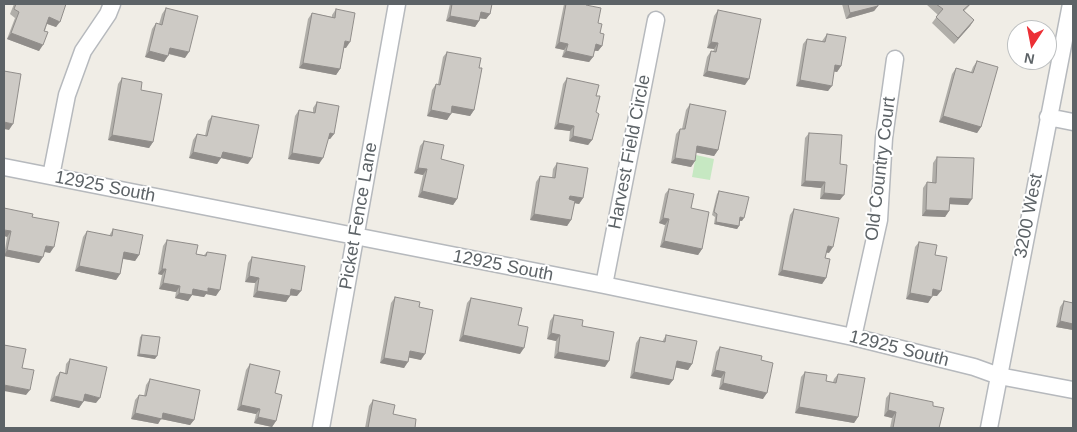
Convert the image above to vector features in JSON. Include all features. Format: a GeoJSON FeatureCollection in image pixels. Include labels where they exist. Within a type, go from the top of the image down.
{"type":"FeatureCollection","features":[{"type":"Feature","properties":{"kind":"street"},"geometry":{"type":"LineString","coordinates":[[51,176],[66,95],[83,51],[108,14],[112,4]]}},
{"type":"Feature","properties":{"kind":"street","name":"Picket Fence Lane"},"geometry":{"type":"LineString","coordinates":[[321,428],[397,4]]}},
{"type":"Feature","properties":{"kind":"street","name":"3200 West"},"geometry":{"type":"LineString","coordinates":[[989,428],[1071,4]]}},
{"type":"Feature","properties":{"kind":"street","name":"Harvest Field Circle"},"geometry":{"type":"LineString","coordinates":[[604,285],[656,20]]}},
{"type":"Feature","properties":{"kind":"street","name":"Old Country Court"},"geometry":{"type":"LineString","coordinates":[[853,337],[878,220],[884,138],[895,59]]}},
{"type":"Feature","properties":{"kind":"street"},"geometry":{"type":"LineString","coordinates":[[1048,118],[1073,122]]}},
{"type":"Feature","properties":{"kind":"street","name":"12925 South"},"geometry":{"type":"LineString","coordinates":[[4,167],[356,238],[604,285],[853,337],[974,367],[999,376],[1073,390]]}},
{"type":"Feature","properties":{"kind":"green space"},"geometry":{"type":"Polygon","coordinates":[[[696,155],[714,159],[710,180],[692,177],[696,155]]]}},
{"type":"Feature","properties":{"kind":"building"},"geometry":{"type":"Polygon","coordinates":[[[16,4],[66,4],[60,22],[49,17],[44,31],[48,32],[43,45],[11,33],[19,12],[14,9],[16,4]]]}},
{"type":"Feature","properties":{"kind":"building"},"geometry":{"type":"Polygon","coordinates":[[[452,4],[492,4],[490,14],[481,12],[479,21],[450,16],[452,4]]]}},
{"type":"Feature","properties":{"kind":"building"},"geometry":{"type":"Polygon","coordinates":[[[566,4],[586,4],[601,8],[598,23],[602,24],[600,33],[604,34],[602,46],[596,44],[593,57],[566,51],[568,44],[559,42],[566,4]]]}},
{"type":"Feature","properties":{"kind":"building"},"geometry":{"type":"Polygon","coordinates":[[[848,4],[878,4],[878,6],[850,13],[848,4]]]}},
{"type":"Feature","properties":{"kind":"building"},"geometry":{"type":"Polygon","coordinates":[[[936,4],[970,4],[963,10],[974,20],[958,38],[936,17],[943,9],[936,4]]]}},
{"type":"Feature","properties":{"kind":"building"},"geometry":{"type":"Polygon","coordinates":[[[166,8],[198,16],[189,52],[170,48],[168,56],[149,51],[156,23],[162,25],[166,8]]]}},
{"type":"Feature","properties":{"kind":"building"},"geometry":{"type":"Polygon","coordinates":[[[336,9],[355,13],[350,42],[345,41],[340,69],[303,63],[312,13],[335,18],[336,9]]]}},
{"type":"Feature","properties":{"kind":"building"},"geometry":{"type":"Polygon","coordinates":[[[718,10],[761,19],[749,79],[707,71],[711,51],[716,52],[718,43],[711,42],[718,10]]]}},
{"type":"Feature","properties":{"kind":"building"},"geometry":{"type":"Polygon","coordinates":[[[827,34],[846,37],[841,66],[835,65],[832,86],[800,80],[807,39],[825,42],[827,34]]]}},
{"type":"Feature","properties":{"kind":"building"},"geometry":{"type":"Polygon","coordinates":[[[447,52],[481,58],[479,68],[482,68],[474,110],[452,106],[451,114],[431,110],[436,84],[440,85],[447,52]]]}},
{"type":"Feature","properties":{"kind":"building"},"geometry":{"type":"Polygon","coordinates":[[[977,61],[998,67],[981,127],[943,116],[956,68],[973,73],[977,61]]]}},
{"type":"Feature","properties":{"kind":"building"},"geometry":{"type":"Polygon","coordinates":[[[4,71],[21,74],[13,124],[4,122],[4,71]]]}},
{"type":"Feature","properties":{"kind":"building"},"geometry":{"type":"Polygon","coordinates":[[[122,78],[142,82],[141,90],[162,94],[153,142],[112,135],[122,78]]]}},
{"type":"Feature","properties":{"kind":"building"},"geometry":{"type":"Polygon","coordinates":[[[567,78],[599,85],[596,96],[600,96],[596,112],[599,114],[592,140],[573,136],[574,126],[558,123],[567,78]]]}},
{"type":"Feature","properties":{"kind":"building"},"geometry":{"type":"Polygon","coordinates":[[[317,102],[339,106],[334,134],[330,133],[323,158],[292,153],[299,110],[315,113],[317,102]]]}},
{"type":"Feature","properties":{"kind":"building"},"geometry":{"type":"Polygon","coordinates":[[[690,104],[726,111],[718,150],[697,146],[695,161],[675,158],[680,129],[685,129],[690,104]]]}},
{"type":"Feature","properties":{"kind":"building"},"geometry":{"type":"Polygon","coordinates":[[[212,116],[259,125],[252,158],[223,152],[221,158],[193,152],[197,134],[207,136],[212,116]]]}},
{"type":"Feature","properties":{"kind":"building"},"geometry":{"type":"Polygon","coordinates":[[[809,133],[842,135],[840,164],[847,165],[844,195],[824,193],[825,182],[805,181],[809,133]]]}},
{"type":"Feature","properties":{"kind":"building"},"geometry":{"type":"Polygon","coordinates":[[[424,141],[444,145],[441,159],[464,165],[457,199],[422,191],[427,169],[418,168],[424,141]]]}},
{"type":"Feature","properties":{"kind":"building"},"geometry":{"type":"Polygon","coordinates":[[[937,157],[974,158],[972,199],[950,198],[949,211],[926,210],[927,182],[936,183],[937,157]]]}},
{"type":"Feature","properties":{"kind":"building"},"geometry":{"type":"Polygon","coordinates":[[[557,163],[588,168],[583,198],[570,196],[569,199],[575,201],[571,220],[534,214],[540,176],[555,178],[557,163]]]}},
{"type":"Feature","properties":{"kind":"building"},"geometry":{"type":"Polygon","coordinates":[[[669,189],[694,194],[691,208],[709,212],[702,249],[664,241],[669,219],[663,218],[669,189]]]}},
{"type":"Feature","properties":{"kind":"building"},"geometry":{"type":"Polygon","coordinates":[[[719,191],[749,197],[744,218],[740,217],[739,226],[716,222],[717,214],[714,212],[719,191]]]}},
{"type":"Feature","properties":{"kind":"building"},"geometry":{"type":"Polygon","coordinates":[[[4,208],[33,214],[32,217],[59,222],[54,247],[46,246],[43,257],[7,250],[11,231],[4,230],[4,208]]]}},
{"type":"Feature","properties":{"kind":"building"},"geometry":{"type":"Polygon","coordinates":[[[794,209],[839,218],[833,247],[828,246],[825,258],[830,259],[826,278],[782,270],[794,209]]]}},
{"type":"Feature","properties":{"kind":"building"},"geometry":{"type":"Polygon","coordinates":[[[113,229],[143,235],[139,255],[124,252],[120,274],[79,266],[87,231],[112,236],[113,229]]]}},
{"type":"Feature","properties":{"kind":"building"},"geometry":{"type":"Polygon","coordinates":[[[167,240],[198,245],[196,254],[206,256],[207,252],[226,255],[220,290],[208,288],[208,292],[193,289],[192,295],[179,293],[180,286],[163,283],[166,269],[162,269],[167,240]]]}},
{"type":"Feature","properties":{"kind":"building"},"geometry":{"type":"Polygon","coordinates":[[[919,242],[937,245],[935,255],[947,257],[941,291],[933,289],[932,297],[910,293],[919,242]]]}},
{"type":"Feature","properties":{"kind":"building"},"geometry":{"type":"Polygon","coordinates":[[[252,257],[305,266],[301,291],[291,289],[290,296],[257,291],[259,278],[249,276],[252,257]]]}},
{"type":"Feature","properties":{"kind":"building"},"geometry":{"type":"Polygon","coordinates":[[[395,297],[420,302],[419,307],[433,310],[425,354],[410,351],[408,362],[384,358],[395,297]]]}},
{"type":"Feature","properties":{"kind":"building"},"geometry":{"type":"Polygon","coordinates":[[[471,298],[522,308],[518,325],[528,327],[524,348],[463,335],[471,298]]]}},
{"type":"Feature","properties":{"kind":"building"},"geometry":{"type":"Polygon","coordinates":[[[1064,301],[1073,303],[1073,324],[1060,321],[1064,301]]]}},
{"type":"Feature","properties":{"kind":"building"},"geometry":{"type":"Polygon","coordinates":[[[554,315],[583,320],[582,326],[614,332],[609,361],[558,352],[560,335],[551,333],[554,315]]]}},
{"type":"Feature","properties":{"kind":"building"},"geometry":{"type":"Polygon","coordinates":[[[142,335],[160,337],[157,356],[139,354],[142,335]]]}},
{"type":"Feature","properties":{"kind":"building"},"geometry":{"type":"Polygon","coordinates":[[[666,335],[697,341],[692,364],[677,361],[673,380],[634,372],[640,337],[665,342],[666,335]]]}},
{"type":"Feature","properties":{"kind":"building"},"geometry":{"type":"Polygon","coordinates":[[[4,345],[26,349],[22,368],[34,370],[30,390],[4,385],[4,345]]]}},
{"type":"Feature","properties":{"kind":"building"},"geometry":{"type":"Polygon","coordinates":[[[720,347],[762,356],[761,360],[773,363],[767,393],[723,383],[725,372],[715,370],[720,347]]]}},
{"type":"Feature","properties":{"kind":"building"},"geometry":{"type":"Polygon","coordinates":[[[70,359],[107,367],[100,398],[85,394],[83,402],[54,396],[60,372],[67,374],[70,359]]]}},
{"type":"Feature","properties":{"kind":"building"},"geometry":{"type":"Polygon","coordinates":[[[250,364],[280,371],[275,393],[282,395],[276,421],[258,417],[260,409],[241,405],[250,364]]]}},
{"type":"Feature","properties":{"kind":"building"},"geometry":{"type":"Polygon","coordinates":[[[805,372],[827,375],[826,381],[836,383],[838,374],[865,378],[858,417],[799,407],[805,372]]]}},
{"type":"Feature","properties":{"kind":"building"},"geometry":{"type":"Polygon","coordinates":[[[150,379],[200,390],[194,420],[163,413],[162,419],[135,413],[139,395],[146,396],[150,379]]]}},
{"type":"Feature","properties":{"kind":"building"},"geometry":{"type":"Polygon","coordinates":[[[890,393],[933,402],[933,406],[944,408],[939,428],[893,428],[896,412],[888,410],[890,393]]]}},
{"type":"Feature","properties":{"kind":"building"},"geometry":{"type":"Polygon","coordinates":[[[373,400],[395,405],[393,414],[416,419],[415,428],[368,428],[373,400]]]}}]}
